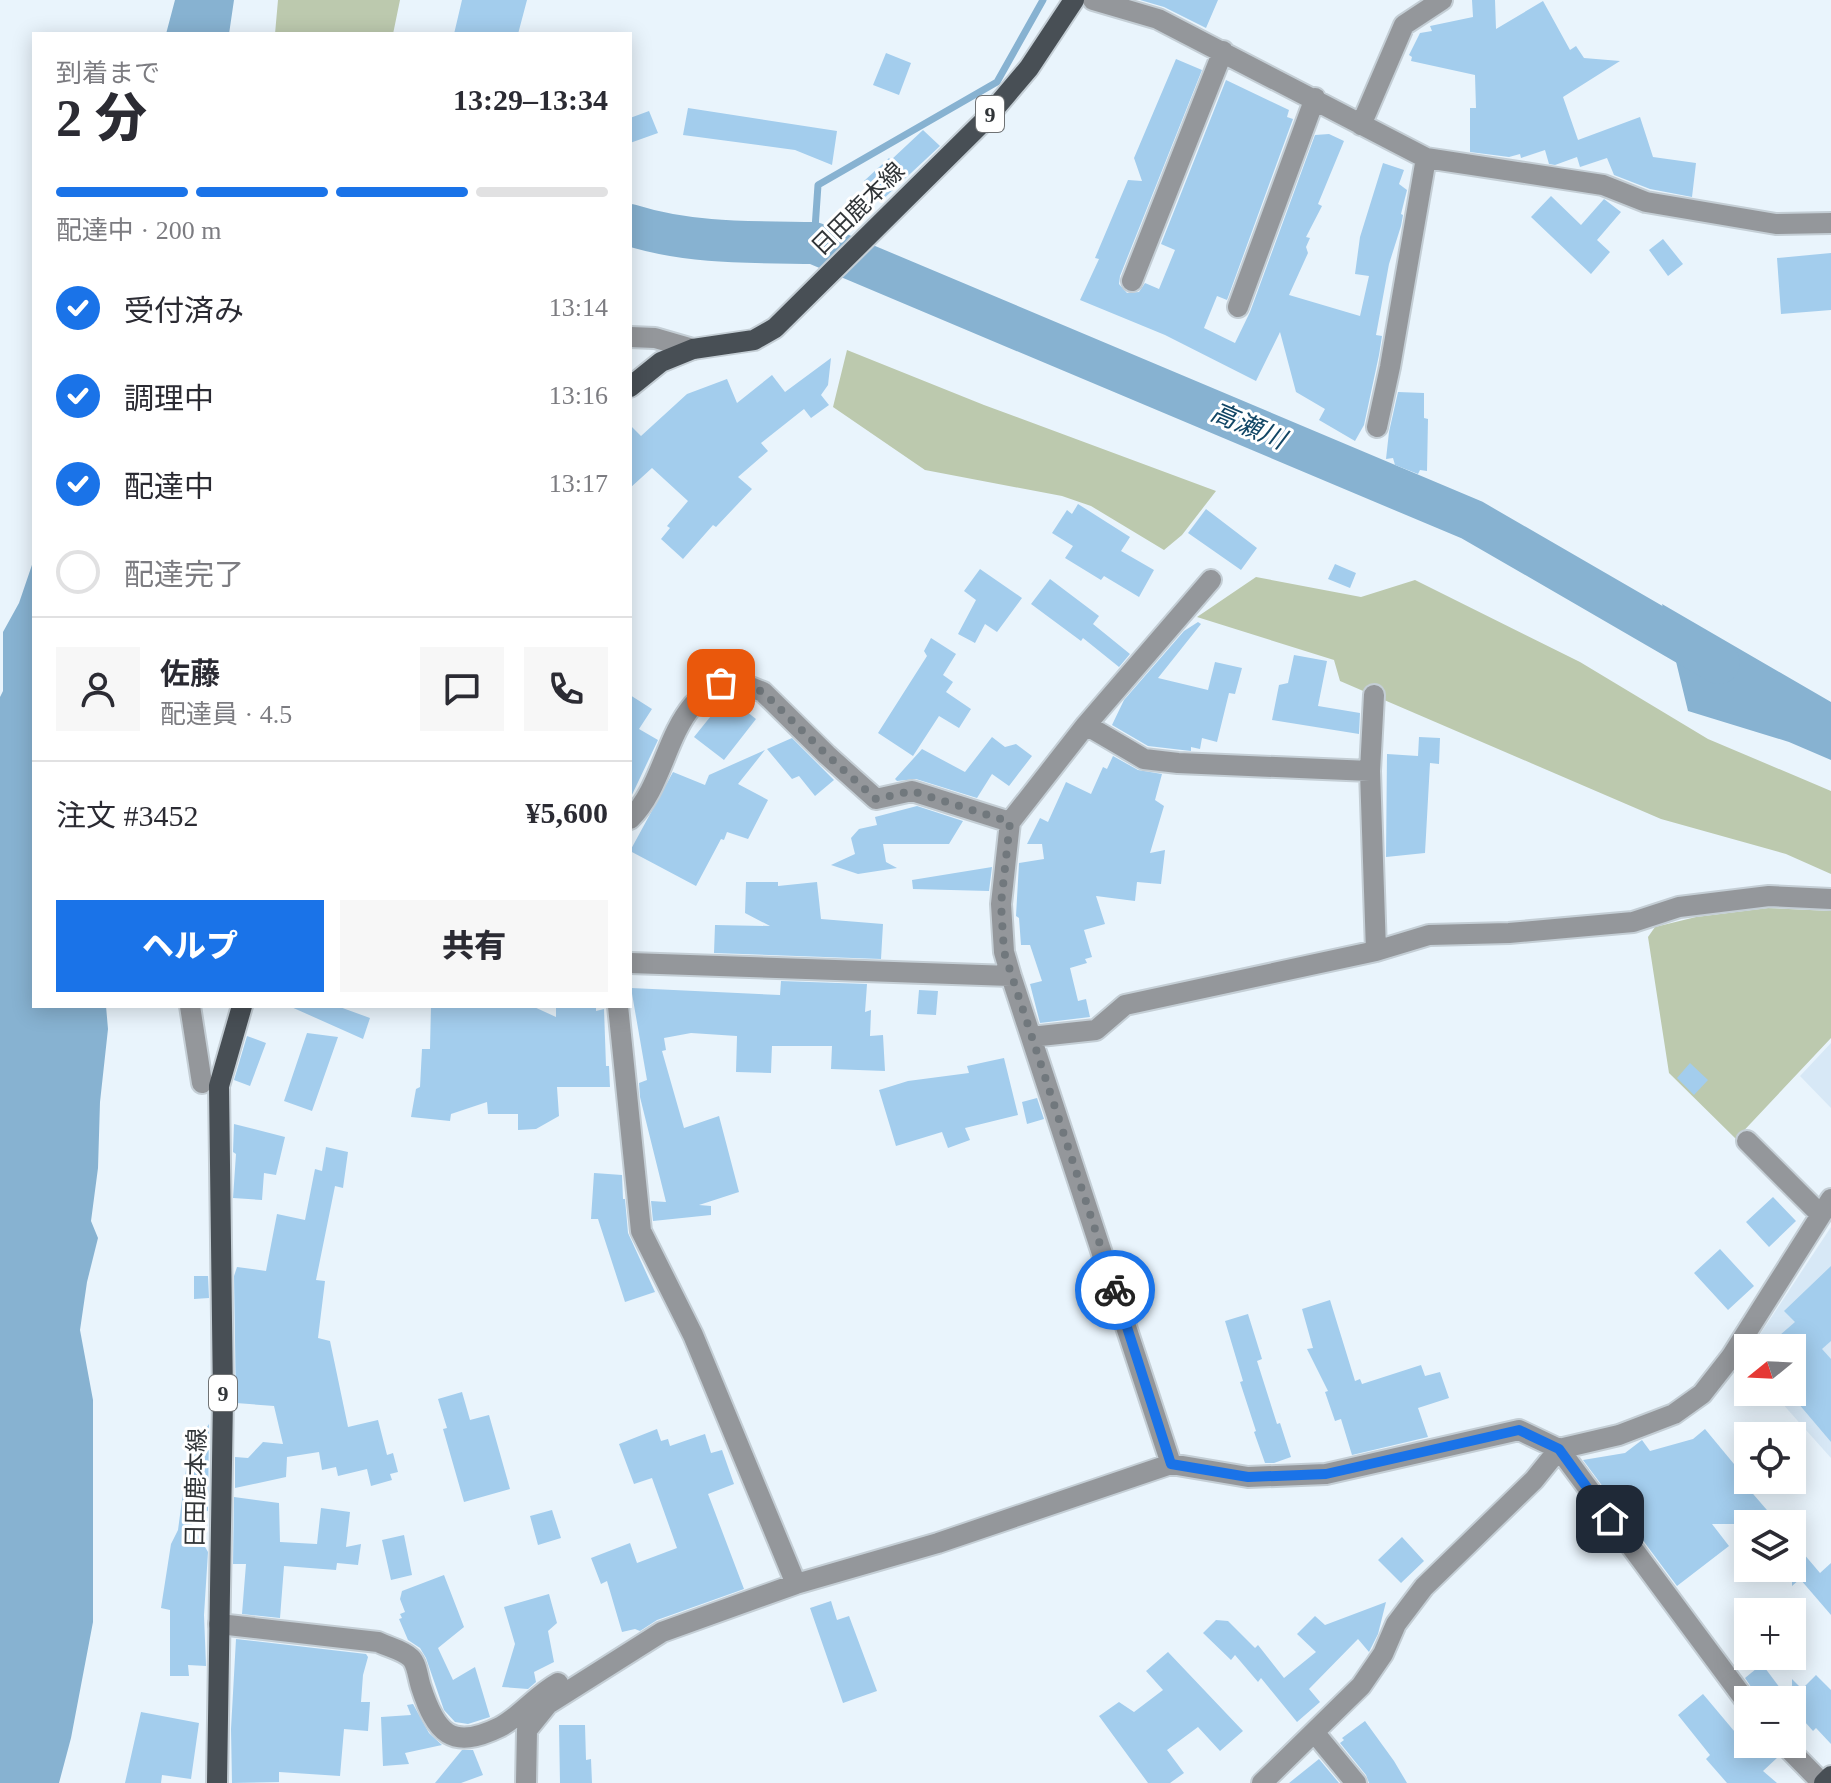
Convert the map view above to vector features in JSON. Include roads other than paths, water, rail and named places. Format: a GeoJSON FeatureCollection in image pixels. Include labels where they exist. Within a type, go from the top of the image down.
{"type":"FeatureCollection","features":[{"type":"Feature","properties":{"kind":"main road","name":"日田鹿本線"},"geometry":{"type":"LineString","coordinates":[[632,385],[661,362],[693,349],[754,340],[775,328],[985,120],[1029,68],[1074,0]]}},
{"type":"Feature","properties":{"kind":"main road","name":"日田鹿本線"},"geometry":{"type":"LineString","coordinates":[[217,1783],[223,1398],[219,1086],[241,1008]]}},
{"type":"Feature","properties":{"kind":"main road"},"geometry":{"type":"LineString","coordinates":[[1823,1783],[1831,1776]]}},
{"type":"Feature","properties":{"kind":"street"},"geometry":{"type":"LineString","coordinates":[[1093,0],[1158,19],[1426,158],[1603,185],[1646,202],[1776,224],[1831,223]]}},
{"type":"Feature","properties":{"kind":"street"},"geometry":{"type":"LineString","coordinates":[[1361,125],[1404,25],[1442,0]]}},
{"type":"Feature","properties":{"kind":"street"},"geometry":{"type":"LineString","coordinates":[[1132,281],[1223,51]]}},
{"type":"Feature","properties":{"kind":"street"},"geometry":{"type":"LineString","coordinates":[[1238,307],[1315,98]]}},
{"type":"Feature","properties":{"kind":"street"},"geometry":{"type":"LineString","coordinates":[[1377,427],[1426,158]]}},
{"type":"Feature","properties":{"kind":"street"},"geometry":{"type":"LineString","coordinates":[[632,337],[655,338],[693,349]]}},
{"type":"Feature","properties":{"kind":"street"},"geometry":{"type":"LineString","coordinates":[[1171,1464],[1011,976],[1004,952],[1001,904],[1010,822],[1086,725],[1211,580]]}},
{"type":"Feature","properties":{"kind":"street"},"geometry":{"type":"LineString","coordinates":[[632,817],[641,808],[694,704],[728,678],[763,692],[876,799],[912,791],[1010,822]]}},
{"type":"Feature","properties":{"kind":"street"},"geometry":{"type":"LineString","coordinates":[[1374,695],[1370,771],[1376,951]]}},
{"type":"Feature","properties":{"kind":"street"},"geometry":{"type":"LineString","coordinates":[[1086,725],[1144,759],[1370,771]]}},
{"type":"Feature","properties":{"kind":"street"},"geometry":{"type":"LineString","coordinates":[[1031,1037],[1096,1030],[1125,1005],[1376,951],[1429,935],[1509,933],[1633,922],[1679,907],[1769,896],[1831,899]]}},
{"type":"Feature","properties":{"kind":"street"},"geometry":{"type":"LineString","coordinates":[[632,963],[1011,976]]}},
{"type":"Feature","properties":{"kind":"street"},"geometry":{"type":"LineString","coordinates":[[190,1008],[202,1083]]}},
{"type":"Feature","properties":{"kind":"street"},"geometry":{"type":"LineString","coordinates":[[618,1008],[641,1231],[693,1335],[796,1584]]}},
{"type":"Feature","properties":{"kind":"street"},"geometry":{"type":"LineString","coordinates":[[1273,1779],[1314,1732],[1361,1686],[1383,1654],[1396,1624],[1424,1587],[1534,1480],[1559,1449],[1619,1435],[1674,1414],[1702,1394],[1731,1357],[1826,1207],[1747,1141]]}},
{"type":"Feature","properties":{"kind":"street"},"geometry":{"type":"LineString","coordinates":[[526,1783],[527,1730],[548,1704],[662,1632],[796,1584],[938,1543],[1171,1464],[1248,1477],[1326,1474],[1519,1430],[1559,1449],[1735,1686]]}},
{"type":"Feature","properties":{"kind":"street"},"geometry":{"type":"LineString","coordinates":[[219,1624],[378,1642],[402,1652],[413,1659],[432,1716],[445,1732],[455,1738],[497,1728],[509,1722],[540,1693],[615,1654],[635,1649]]}},
{"type":"Feature","properties":{"kind":"street"},"geometry":{"type":"LineString","coordinates":[[1314,1732],[1356,1783]]}},
{"type":"Feature","properties":{"kind":"street"},"geometry":{"type":"LineString","coordinates":[[1798,1758],[1823,1783]]}},
{"type":"Feature","properties":{"kind":"water"},"geometry":{"type":"Polygon","coordinates":[[[175,0],[234,0],[229,32],[167,32],[175,0]]]}},
{"type":"Feature","properties":{"kind":"water"},"geometry":{"type":"Polygon","coordinates":[[[32,565],[32,1008],[106,1008],[108,1029],[91,1221],[98,1238],[80,1330],[93,1400],[93,1622],[71,1738],[59,1783],[0,1783],[0,697],[3,691],[3,632],[19,603],[32,565]]]}},
{"type":"Feature","properties":{"kind":"water"},"geometry":{"type":"Polygon","coordinates":[[[1662,604],[1831,702],[1831,760],[1789,742],[1688,711],[1662,604]]]}},
{"type":"Feature","properties":{"kind":"waterway"},"geometry":{"type":"LineString","coordinates":[[814,243],[818,185],[997,82],[1043,0]]}},
{"type":"Feature","properties":{"kind":"waterway","name":"高瀬川"},"geometry":{"type":"LineString","coordinates":[[632,226],[698,239],[814,243],[1472,520],[1719,663]]}}]}
